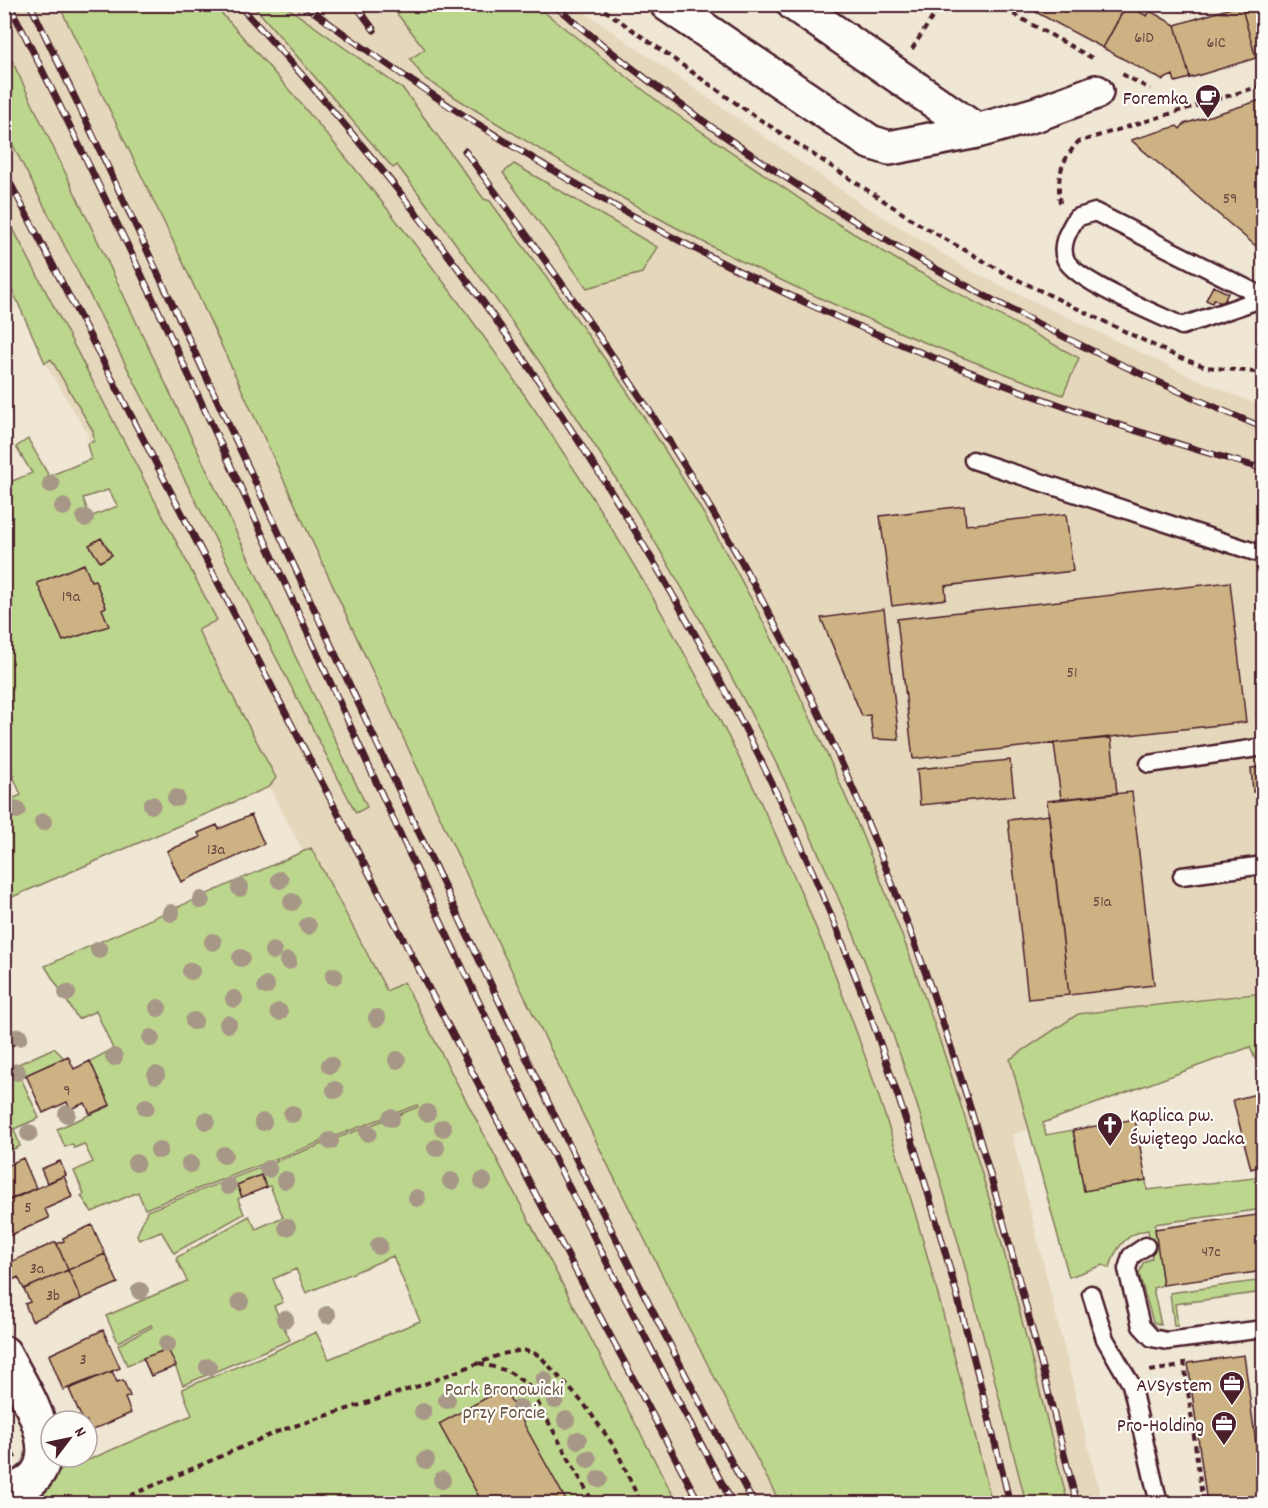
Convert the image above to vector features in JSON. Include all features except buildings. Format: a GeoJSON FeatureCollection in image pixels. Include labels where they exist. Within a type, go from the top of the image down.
{"type":"FeatureCollection","features":[{"type":"Feature","properties":{"kind":"street"},"geometry":{"type":"LineString","coordinates":[[667,4],[870,142],[889,148],[977,131],[1037,114],[1103,75]]}},
{"type":"Feature","properties":{"kind":"street"},"geometry":{"type":"LineString","coordinates":[[794,4],[977,131]]}},
{"type":"Feature","properties":{"kind":"street"},"geometry":{"type":"LineString","coordinates":[[4,1353],[39,1426],[45,1461],[31,1481],[4,1494]]}},
{"type":"Feature","properties":{"kind":"lane"},"geometry":{"type":"LineString","coordinates":[[1095,212],[1263,297],[1182,326],[1089,281],[1070,267],[1063,250],[1076,218],[1095,212]]}},
{"type":"Feature","properties":{"kind":"lane"},"geometry":{"type":"LineString","coordinates":[[973,460],[1263,555]]}},
{"type":"Feature","properties":{"kind":"lane"},"geometry":{"type":"LineString","coordinates":[[1149,764],[1263,747]]}},
{"type":"Feature","properties":{"kind":"lane"},"geometry":{"type":"LineString","coordinates":[[1182,876],[1263,865]]}},
{"type":"Feature","properties":{"kind":"lane"},"geometry":{"type":"LineString","coordinates":[[1146,1246],[1131,1256],[1126,1269],[1139,1322],[1146,1333],[1158,1341],[1263,1329]]}},
{"type":"Feature","properties":{"kind":"lane"},"geometry":{"type":"LineString","coordinates":[[1091,1294],[1104,1339],[1131,1384],[1159,1503]]}},
{"type":"Feature","properties":{"kind":"path"},"geometry":{"type":"LineString","coordinates":[[596,4],[864,190],[967,253],[1178,357],[1206,368],[1263,373]]}},
{"type":"Feature","properties":{"kind":"path"},"geometry":{"type":"LineString","coordinates":[[895,74],[941,4]]}},
{"type":"Feature","properties":{"kind":"path"},"geometry":{"type":"LineString","coordinates":[[995,4],[1103,75],[1150,88]]}},
{"type":"Feature","properties":{"kind":"path"},"geometry":{"type":"LineString","coordinates":[[1070,228],[1062,217],[1058,182],[1065,158],[1078,142],[1263,85]]}},
{"type":"Feature","properties":{"kind":"path"},"geometry":{"type":"LineString","coordinates":[[1181,1339],[1203,1503]]}},
{"type":"Feature","properties":{"kind":"path"},"geometry":{"type":"LineString","coordinates":[[111,1503],[279,1431],[422,1384],[514,1350],[531,1351],[539,1355],[584,1404],[621,1459],[641,1503]]}},
{"type":"Feature","properties":{"kind":"path"},"geometry":{"type":"LineString","coordinates":[[479,1363],[508,1371],[528,1384],[594,1503]]}},
{"type":"Feature","properties":{"kind":"path"},"geometry":{"type":"LineString","coordinates":[[1126,1375],[1185,1365]]}},
{"type":"Feature","properties":{"kind":"shaded area"},"geometry":{"type":"Polygon","coordinates":[[[4,5],[574,5],[860,203],[973,272],[1183,373],[1263,407],[1263,1042],[1012,1135],[1102,1503],[677,1503],[552,1264],[286,859],[303,851],[269,787],[250,795],[118,506],[92,459],[87,433],[45,363],[5,274],[4,5]]]}},
{"type":"Feature","properties":{"kind":"green space"},"geometry":{"type":"Polygon","coordinates":[[[59,5],[214,5],[312,117],[406,233],[495,353],[579,477],[657,604],[728,736],[792,870],[848,1009],[909,1192],[944,1316],[992,1503],[780,1503],[684,1319],[502,951],[173,241],[59,5]]]}},
{"type":"Feature","properties":{"kind":"green space"},"geometry":{"type":"Polygon","coordinates":[[[253,5],[284,5],[404,90],[484,199],[490,201],[611,368],[684,481],[735,568],[781,657],[838,778],[913,964],[956,1090],[989,1197],[1068,1503],[1026,1503],[941,1181],[900,1055],[877,992],[831,881],[780,772],[726,666],[667,562],[604,460],[469,261],[397,165],[393,168],[253,5]]]}},
{"type":"Feature","properties":{"kind":"green space"},"geometry":{"type":"Polygon","coordinates":[[[390,5],[535,5],[660,103],[825,216],[904,264],[1079,358],[1063,395],[914,338],[804,291],[636,206],[424,78],[410,59],[425,49],[390,5]]]}},
{"type":"Feature","properties":{"kind":"green space"},"geometry":{"type":"Polygon","coordinates":[[[5,46],[367,807],[356,813],[5,130],[5,46]]]}},
{"type":"Feature","properties":{"kind":"green space"},"geometry":{"type":"Polygon","coordinates":[[[514,164],[657,247],[642,273],[587,288],[503,173],[514,164]]]}},
{"type":"Feature","properties":{"kind":"green space"},"geometry":{"type":"Polygon","coordinates":[[[4,211],[217,620],[198,630],[276,778],[269,787],[5,900],[5,802],[21,795],[5,757],[5,484],[32,473],[16,447],[28,439],[49,476],[91,459],[87,444],[94,441],[93,431],[51,359],[45,363],[5,274],[4,211]],[[108,490],[83,498],[90,517],[118,506],[108,490]]]}},
{"type":"Feature","properties":{"kind":"green space","name":"Park Bronowicki przy Forcie"},"geometry":{"type":"Polygon","coordinates":[[[311,848],[387,991],[404,982],[677,1503],[5,1504],[44,1484],[63,1469],[99,1469],[99,1455],[192,1415],[182,1389],[316,1332],[329,1359],[420,1321],[393,1256],[306,1293],[296,1269],[273,1279],[283,1302],[274,1306],[290,1340],[183,1385],[168,1349],[127,1365],[118,1345],[152,1327],[151,1325],[118,1342],[106,1316],[187,1281],[176,1258],[249,1216],[256,1229],[283,1217],[270,1186],[267,1187],[261,1175],[237,1185],[242,1197],[238,1199],[244,1214],[174,1253],[161,1231],[139,1240],[137,1235],[147,1211],[418,1107],[417,1105],[145,1209],[138,1192],[92,1212],[81,1196],[84,1194],[74,1171],[93,1162],[84,1144],[74,1148],[72,1144],[65,1147],[57,1129],[110,1106],[90,1061],[113,1049],[96,1011],[78,1019],[45,966],[311,848]]]}},
{"type":"Feature","properties":{"kind":"green space"},"geometry":{"type":"Polygon","coordinates":[[[1263,993],[1263,1056],[1255,1059],[1250,1047],[1043,1123],[1046,1135],[1073,1130],[1084,1191],[1146,1180],[1147,1190],[1263,1177],[1263,1209],[1155,1224],[1163,1285],[1153,1288],[1161,1325],[1153,1322],[1139,1274],[1143,1263],[1152,1258],[1148,1230],[1134,1234],[1123,1243],[1115,1254],[1110,1268],[1103,1265],[1069,1277],[1010,1059],[1078,1014],[1263,993]]]}},
{"type":"Feature","properties":{"kind":"green space"},"geometry":{"type":"Polygon","coordinates":[[[54,1048],[64,1058],[21,1078],[39,1118],[14,1129],[20,1146],[5,1153],[5,1070],[54,1048]]]}},
{"type":"Feature","properties":{"kind":"green space"},"geometry":{"type":"Polygon","coordinates":[[[1263,1280],[1263,1292],[1175,1304],[1178,1326],[1174,1326],[1170,1293],[1263,1280]]]}},
{"type":"Feature","properties":{"kind":"railway"},"geometry":{"type":"LineString","coordinates":[[9,4],[184,366],[497,1040],[663,1373],[733,1504]]}},
{"type":"Feature","properties":{"kind":"railway"},"geometry":{"type":"LineString","coordinates":[[30,4],[473,946],[657,1320],[754,1504]]}},
{"type":"Feature","properties":{"kind":"railway"},"geometry":{"type":"LineString","coordinates":[[238,4],[335,113],[428,228],[516,348],[599,473],[676,601],[747,733],[810,866],[865,1001],[887,1063],[945,1250],[1010,1504]]}},
{"type":"Feature","properties":{"kind":"railway"},"geometry":{"type":"LineString","coordinates":[[303,4],[415,83],[528,156],[644,222],[761,282],[882,336],[1006,386],[1133,430],[1264,469]]}},
{"type":"Feature","properties":{"kind":"railway"},"geometry":{"type":"LineString","coordinates":[[355,4],[374,30]]}},
{"type":"Feature","properties":{"kind":"railway"},"geometry":{"type":"LineString","coordinates":[[553,4],[717,131],[803,189],[892,243],[1075,342],[1169,387],[1264,428]]}},
{"type":"Feature","properties":{"kind":"railway"},"geometry":{"type":"LineString","coordinates":[[465,151],[608,349],[675,451],[738,556],[812,698],[906,919],[959,1071],[1007,1236],[1077,1504]]}},
{"type":"Feature","properties":{"kind":"railway"},"geometry":{"type":"LineString","coordinates":[[4,171],[571,1262],[700,1504]]}},
{"type":"Feature","properties":{"kind":"place","name":"Foremka"},"geometry":{"type":"Point","coordinates":[1208,120]}},
{"type":"Feature","properties":{"kind":"place","name":"Kaplica pw. Świętego Jacka"},"geometry":{"type":"Point","coordinates":[1110,1148]}},
{"type":"Feature","properties":{"kind":"place","name":"AVSystem"},"geometry":{"type":"Point","coordinates":[1232,1407]}},
{"type":"Feature","properties":{"kind":"place","name":"Pro-Holding"},"geometry":{"type":"Point","coordinates":[1224,1447]}}]}
